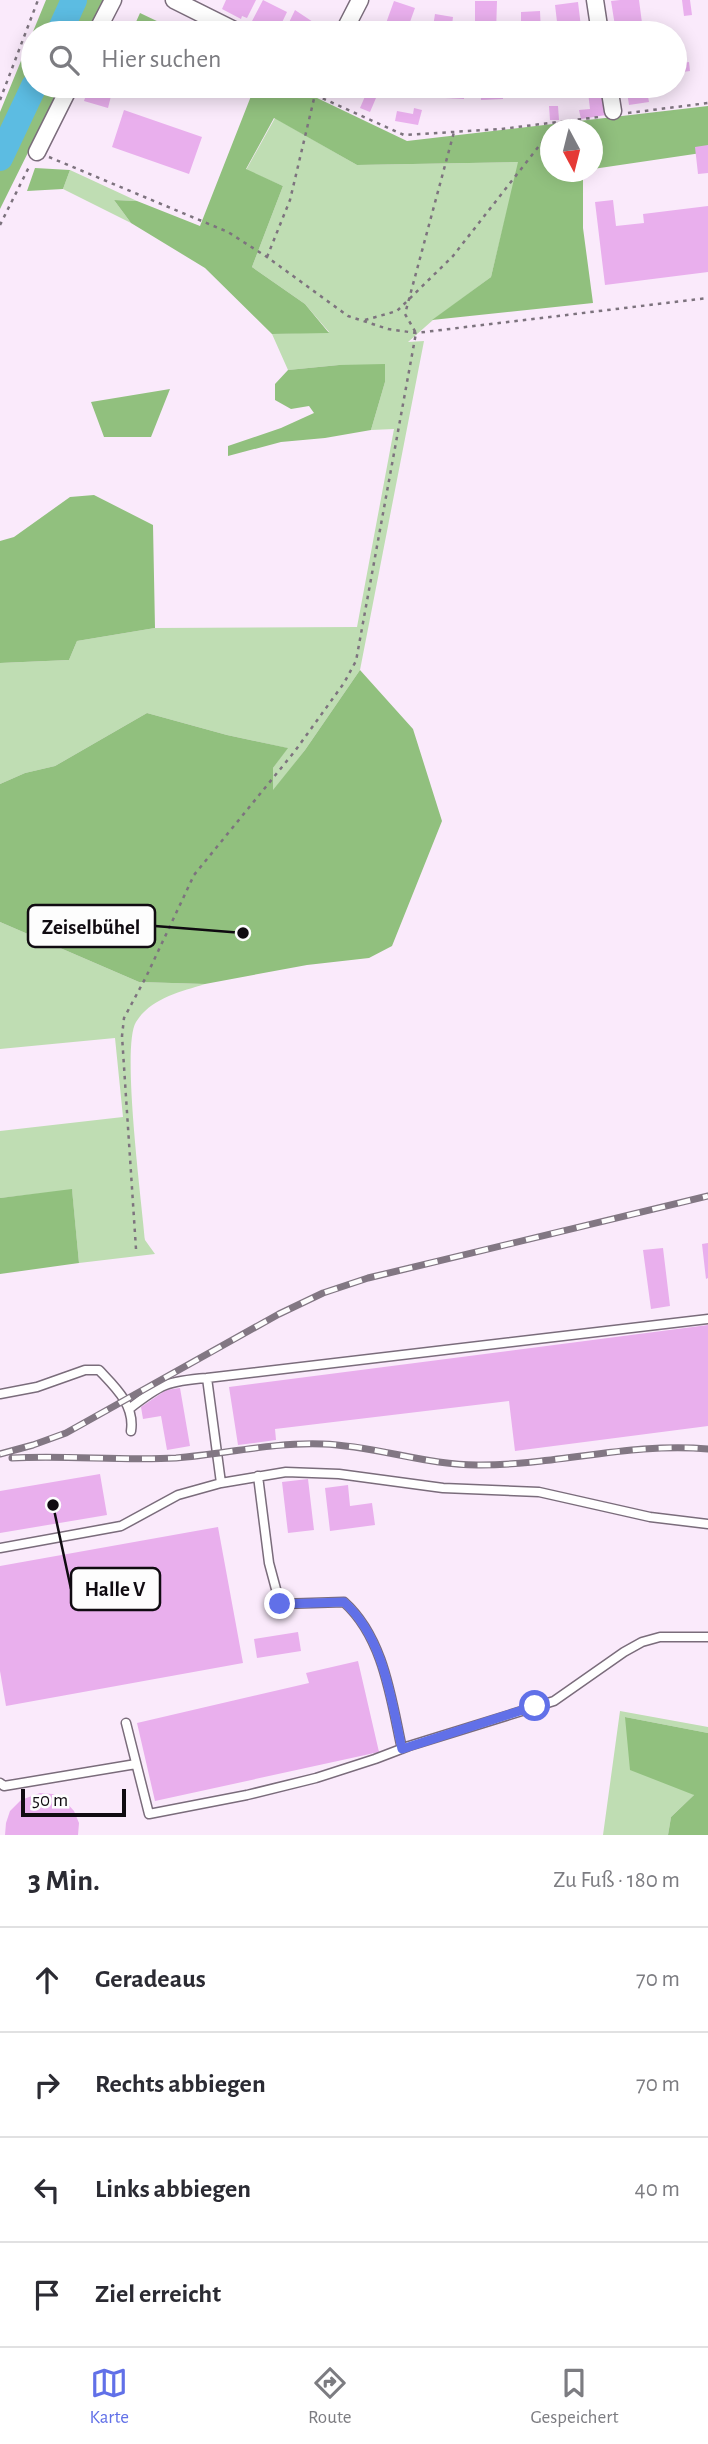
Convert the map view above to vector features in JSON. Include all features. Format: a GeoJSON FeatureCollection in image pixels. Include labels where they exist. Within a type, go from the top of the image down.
{"type":"FeatureCollection","features":[{"type":"Feature","properties":{"kind":"street"},"geometry":{"type":"LineString","coordinates":[[102,21],[113,0]]}},
{"type":"Feature","properties":{"kind":"street"},"geometry":{"type":"LineString","coordinates":[[174,0],[216,21]]}},
{"type":"Feature","properties":{"kind":"street"},"geometry":{"type":"LineString","coordinates":[[350,21],[360,0]]}},
{"type":"Feature","properties":{"kind":"street"},"geometry":{"type":"LineString","coordinates":[[595,0],[598,21]]}},
{"type":"Feature","properties":{"kind":"street"},"geometry":{"type":"LineString","coordinates":[[37,152],[64,98]]}},
{"type":"Feature","properties":{"kind":"street"},"geometry":{"type":"LineString","coordinates":[[611,98],[613,113]]}},
{"type":"Feature","properties":{"kind":"lane"},"geometry":{"type":"LineString","coordinates":[[129,1409],[149,1394],[174,1381],[708,1319]]}},
{"type":"Feature","properties":{"kind":"lane"},"geometry":{"type":"LineString","coordinates":[[0,1394],[37,1387],[85,1370],[99,1370],[120,1393],[129,1409],[133,1419],[131,1431]]}},
{"type":"Feature","properties":{"kind":"lane"},"geometry":{"type":"LineString","coordinates":[[207,1378],[221,1483]]}},
{"type":"Feature","properties":{"kind":"lane"},"geometry":{"type":"LineString","coordinates":[[0,1548],[121,1526],[178,1495],[221,1483],[286,1472],[309,1472],[443,1488],[539,1492],[650,1517],[708,1524]]}},
{"type":"Feature","properties":{"kind":"lane"},"geometry":{"type":"LineString","coordinates":[[258,1476],[269,1563],[280,1604],[344,1602],[358,1615],[378,1655],[402,1749]]}},
{"type":"Feature","properties":{"kind":"lane"},"geometry":{"type":"LineString","coordinates":[[126,1723],[149,1814],[316,1778],[554,1701],[642,1642],[660,1637],[708,1637]]}},
{"type":"Feature","properties":{"kind":"lane"},"geometry":{"type":"LineString","coordinates":[[0,1783],[4,1786],[136,1764]]}},
{"type":"Feature","properties":{"kind":"path"},"geometry":{"type":"LineString","coordinates":[[30,21],[38,0]]}},
{"type":"Feature","properties":{"kind":"path"},"geometry":{"type":"LineString","coordinates":[[0,100],[21,45]]}},
{"type":"Feature","properties":{"kind":"path"},"geometry":{"type":"LineString","coordinates":[[267,257],[290,200],[313,98]]}},
{"type":"Feature","properties":{"kind":"path"},"geometry":{"type":"LineString","coordinates":[[321,98],[404,135],[540,125]]}},
{"type":"Feature","properties":{"kind":"path"},"geometry":{"type":"LineString","coordinates":[[580,119],[708,103]]}},
{"type":"Feature","properties":{"kind":"path"},"geometry":{"type":"LineString","coordinates":[[136,1249],[122,1036],[124,1018],[194,875],[295,751],[344,683],[356,661],[416,333],[405,314],[454,132]]}},
{"type":"Feature","properties":{"kind":"path"},"geometry":{"type":"LineString","coordinates":[[361,321],[397,311],[453,256],[540,145]]}},
{"type":"Feature","properties":{"kind":"path"},"geometry":{"type":"LineString","coordinates":[[0,225],[37,152],[228,232],[348,316],[388,329],[416,333],[708,298]]}},
{"type":"Feature","properties":{"kind":"green space"},"geometry":{"type":"Polygon","coordinates":[[[46,0],[104,0],[93,21],[37,21],[46,0]]]}},
{"type":"Feature","properties":{"kind":"green space"},"geometry":{"type":"Polygon","coordinates":[[[140,13],[157,21],[136,21],[140,13]]]}},
{"type":"Feature","properties":{"kind":"green space"},"geometry":{"type":"Polygon","coordinates":[[[21,61],[21,98],[55,98],[0,209],[0,112],[21,61]]]}},
{"type":"Feature","properties":{"kind":"green space"},"geometry":{"type":"Polygon","coordinates":[[[250,98],[317,98],[407,141],[540,126],[540,182],[583,182],[583,228],[593,303],[432,320],[491,277],[518,162],[357,165],[274,118],[246,169],[283,186],[252,267],[305,304],[329,333],[272,334],[205,268],[131,223],[114,200],[137,201],[200,226],[250,98]]]}},
{"type":"Feature","properties":{"kind":"green space"},"geometry":{"type":"Polygon","coordinates":[[[708,106],[708,152],[603,168],[603,119],[596,119],[708,106]]]}},
{"type":"Feature","properties":{"kind":"green space"},"geometry":{"type":"Polygon","coordinates":[[[275,118],[357,165],[519,162],[491,277],[408,342],[424,341],[360,670],[273,791],[273,768],[287,748],[147,713],[55,766],[25,773],[0,784],[0,663],[69,660],[77,641],[155,628],[357,627],[394,429],[371,430],[385,382],[339,365],[288,370],[272,334],[329,332],[305,304],[252,267],[283,186],[246,170],[275,118]]]}},
{"type":"Feature","properties":{"kind":"green space"},"geometry":{"type":"Polygon","coordinates":[[[35,168],[70,170],[63,189],[27,191],[35,168]]]}},
{"type":"Feature","properties":{"kind":"green space"},"geometry":{"type":"Polygon","coordinates":[[[70,170],[137,201],[114,200],[131,223],[63,189],[70,170]]]}},
{"type":"Feature","properties":{"kind":"green space"},"geometry":{"type":"Polygon","coordinates":[[[385,364],[385,382],[371,430],[281,442],[228,456],[228,446],[281,428],[314,413],[309,406],[291,409],[275,400],[275,384],[288,370],[385,364]]]}},
{"type":"Feature","properties":{"kind":"green space"},"geometry":{"type":"Polygon","coordinates":[[[170,389],[151,437],[104,437],[91,402],[170,389]]]}},
{"type":"Feature","properties":{"kind":"green space"},"geometry":{"type":"Polygon","coordinates":[[[94,495],[153,525],[155,628],[77,641],[69,660],[0,663],[0,541],[14,537],[70,497],[94,495]]]}},
{"type":"Feature","properties":{"kind":"green space"},"geometry":{"type":"Polygon","coordinates":[[[360,670],[413,729],[442,821],[392,946],[369,958],[307,965],[205,984],[139,982],[0,922],[0,784],[25,773],[55,766],[147,713],[288,748],[273,768],[273,790],[305,750],[360,670]]]}},
{"type":"Feature","properties":{"kind":"green space"},"geometry":{"type":"Polygon","coordinates":[[[0,922],[139,982],[205,984],[176,993],[150,1007],[136,1022],[132,1037],[131,1092],[145,1240],[155,1254],[79,1263],[72,1190],[0,1198],[0,1131],[123,1117],[115,1038],[0,1049],[0,922]]]}},
{"type":"Feature","properties":{"kind":"green space"},"geometry":{"type":"Polygon","coordinates":[[[72,1189],[79,1263],[0,1274],[0,1198],[72,1189]]]}},
{"type":"Feature","properties":{"kind":"green space"},"geometry":{"type":"Polygon","coordinates":[[[620,1711],[708,1727],[708,1733],[625,1717],[694,1795],[671,1817],[668,1835],[603,1835],[620,1711]]]}},
{"type":"Feature","properties":{"kind":"green space"},"geometry":{"type":"Polygon","coordinates":[[[625,1717],[708,1733],[708,1835],[668,1835],[671,1817],[694,1795],[630,1770],[625,1717]]]}},
{"type":"Feature","properties":{"kind":"building"},"geometry":{"type":"Polygon","coordinates":[[[226,0],[256,0],[247,18],[242,16],[241,19],[222,9],[226,0]]]}},
{"type":"Feature","properties":{"kind":"building"},"geometry":{"type":"Polygon","coordinates":[[[263,0],[287,12],[283,21],[252,21],[263,0]]]}},
{"type":"Feature","properties":{"kind":"building"},"geometry":{"type":"Polygon","coordinates":[[[639,0],[642,21],[614,21],[611,1],[639,0]]]}},
{"type":"Feature","properties":{"kind":"building"},"geometry":{"type":"Polygon","coordinates":[[[682,0],[690,0],[692,15],[684,16],[682,0]]]}},
{"type":"Feature","properties":{"kind":"building"},"geometry":{"type":"Polygon","coordinates":[[[394,1],[415,8],[410,21],[387,21],[394,1]]]}},
{"type":"Feature","properties":{"kind":"building"},"geometry":{"type":"Polygon","coordinates":[[[475,1],[497,1],[496,21],[475,21],[475,1]]]}},
{"type":"Feature","properties":{"kind":"building"},"geometry":{"type":"Polygon","coordinates":[[[578,2],[580,21],[557,21],[555,5],[578,2]]]}},
{"type":"Feature","properties":{"kind":"building"},"geometry":{"type":"Polygon","coordinates":[[[295,10],[312,21],[290,21],[295,10]]]}},
{"type":"Feature","properties":{"kind":"building"},"geometry":{"type":"Polygon","coordinates":[[[540,11],[540,21],[521,21],[521,12],[540,11]]]}},
{"type":"Feature","properties":{"kind":"building"},"geometry":{"type":"Polygon","coordinates":[[[435,14],[453,17],[452,21],[434,21],[435,14]]]}},
{"type":"Feature","properties":{"kind":"building"},"geometry":{"type":"Polygon","coordinates":[[[85,98],[110,98],[108,108],[84,101],[85,98]]]}},
{"type":"Feature","properties":{"kind":"building"},"geometry":{"type":"Polygon","coordinates":[[[364,98],[376,98],[370,112],[360,108],[364,98]]]}},
{"type":"Feature","properties":{"kind":"building"},"geometry":{"type":"Polygon","coordinates":[[[481,98],[503,98],[503,99],[481,98]]]}},
{"type":"Feature","properties":{"kind":"building"},"geometry":{"type":"Polygon","coordinates":[[[589,98],[603,98],[606,115],[581,119],[579,110],[590,109],[589,98]]]}},
{"type":"Feature","properties":{"kind":"building"},"geometry":{"type":"Polygon","coordinates":[[[628,98],[648,98],[649,102],[629,105],[628,98]]]}},
{"type":"Feature","properties":{"kind":"building"},"geometry":{"type":"Polygon","coordinates":[[[549,106],[558,106],[559,119],[550,119],[549,106]]]}},
{"type":"Feature","properties":{"kind":"building"},"geometry":{"type":"Polygon","coordinates":[[[414,108],[422,110],[418,125],[395,121],[397,111],[413,114],[414,108]]]}},
{"type":"Feature","properties":{"kind":"building"},"geometry":{"type":"Polygon","coordinates":[[[124,110],[202,137],[189,174],[112,147],[124,110]]]}},
{"type":"Feature","properties":{"kind":"building"},"geometry":{"type":"Polygon","coordinates":[[[708,145],[708,173],[698,174],[695,147],[708,145]]]}},
{"type":"Feature","properties":{"kind":"building"},"geometry":{"type":"Polygon","coordinates":[[[613,200],[616,226],[644,223],[643,214],[708,206],[708,272],[605,285],[595,202],[613,200]]]}},
{"type":"Feature","properties":{"kind":"building"},"geometry":{"type":"Polygon","coordinates":[[[708,1243],[708,1278],[706,1279],[702,1244],[708,1243]]]}},
{"type":"Feature","properties":{"kind":"building"},"geometry":{"type":"Polygon","coordinates":[[[663,1248],[670,1306],[651,1309],[643,1250],[663,1248]]]}},
{"type":"Feature","properties":{"kind":"building"},"geometry":{"type":"Polygon","coordinates":[[[708,1325],[708,1426],[515,1451],[509,1401],[275,1429],[276,1440],[238,1445],[229,1387],[708,1325]]]}},
{"type":"Feature","properties":{"kind":"building"},"geometry":{"type":"Polygon","coordinates":[[[180,1388],[190,1446],[167,1450],[161,1416],[143,1419],[141,1407],[166,1390],[180,1388]]]}},
{"type":"Feature","properties":{"kind":"building"},"geometry":{"type":"Polygon","coordinates":[[[100,1474],[107,1515],[0,1533],[0,1491],[100,1474]]]}},
{"type":"Feature","properties":{"kind":"building"},"geometry":{"type":"Polygon","coordinates":[[[308,1479],[314,1530],[288,1533],[282,1482],[308,1479]]]}},
{"type":"Feature","properties":{"kind":"building"},"geometry":{"type":"Polygon","coordinates":[[[348,1485],[350,1506],[372,1503],[375,1525],[330,1531],[325,1488],[348,1485]]]}},
{"type":"Feature","properties":{"kind":"building"},"geometry":{"type":"Polygon","coordinates":[[[218,1527],[243,1663],[6,1706],[0,1671],[0,1566],[218,1527]]]}},
{"type":"Feature","properties":{"kind":"building"},"geometry":{"type":"Polygon","coordinates":[[[298,1632],[301,1651],[257,1658],[254,1639],[298,1632]]]}},
{"type":"Feature","properties":{"kind":"building"},"geometry":{"type":"Polygon","coordinates":[[[358,1661],[379,1752],[155,1801],[137,1723],[309,1683],[306,1673],[358,1661]]]}},
{"type":"Feature","properties":{"kind":"building"},"geometry":{"type":"Polygon","coordinates":[[[40,1793],[53,1794],[64,1800],[74,1811],[79,1823],[78,1835],[5,1835],[10,1811],[21,1800],[40,1793]]]}},
{"type":"Feature","properties":{"kind":"waterway"},"geometry":{"type":"LineString","coordinates":[[64,21],[74,0]]}},
{"type":"Feature","properties":{"kind":"waterway"},"geometry":{"type":"LineString","coordinates":[[0,158],[28,98]]}},
{"type":"Feature","properties":{"kind":"railway"},"geometry":{"type":"LineString","coordinates":[[0,1454],[66,1433],[279,1314],[323,1293],[368,1278],[708,1196]]}},
{"type":"Feature","properties":{"kind":"railway"},"geometry":{"type":"LineString","coordinates":[[12,1458],[176,1458],[268,1446],[323,1444],[442,1462],[481,1465],[538,1462],[651,1449],[708,1449]]}},
{"type":"Feature","properties":{"kind":"place","name":"Zeiselbühel"},"geometry":{"type":"Point","coordinates":[243,933]}},
{"type":"Feature","properties":{"kind":"place","name":"Halle V"},"geometry":{"type":"Point","coordinates":[53,1505]}},
{"type":"Feature","properties":{"kind":"route"},"geometry":{"type":"LineString","coordinates":[[280,1604],[344,1602],[358,1615],[378,1655],[402,1749],[535,1706]]}}]}
